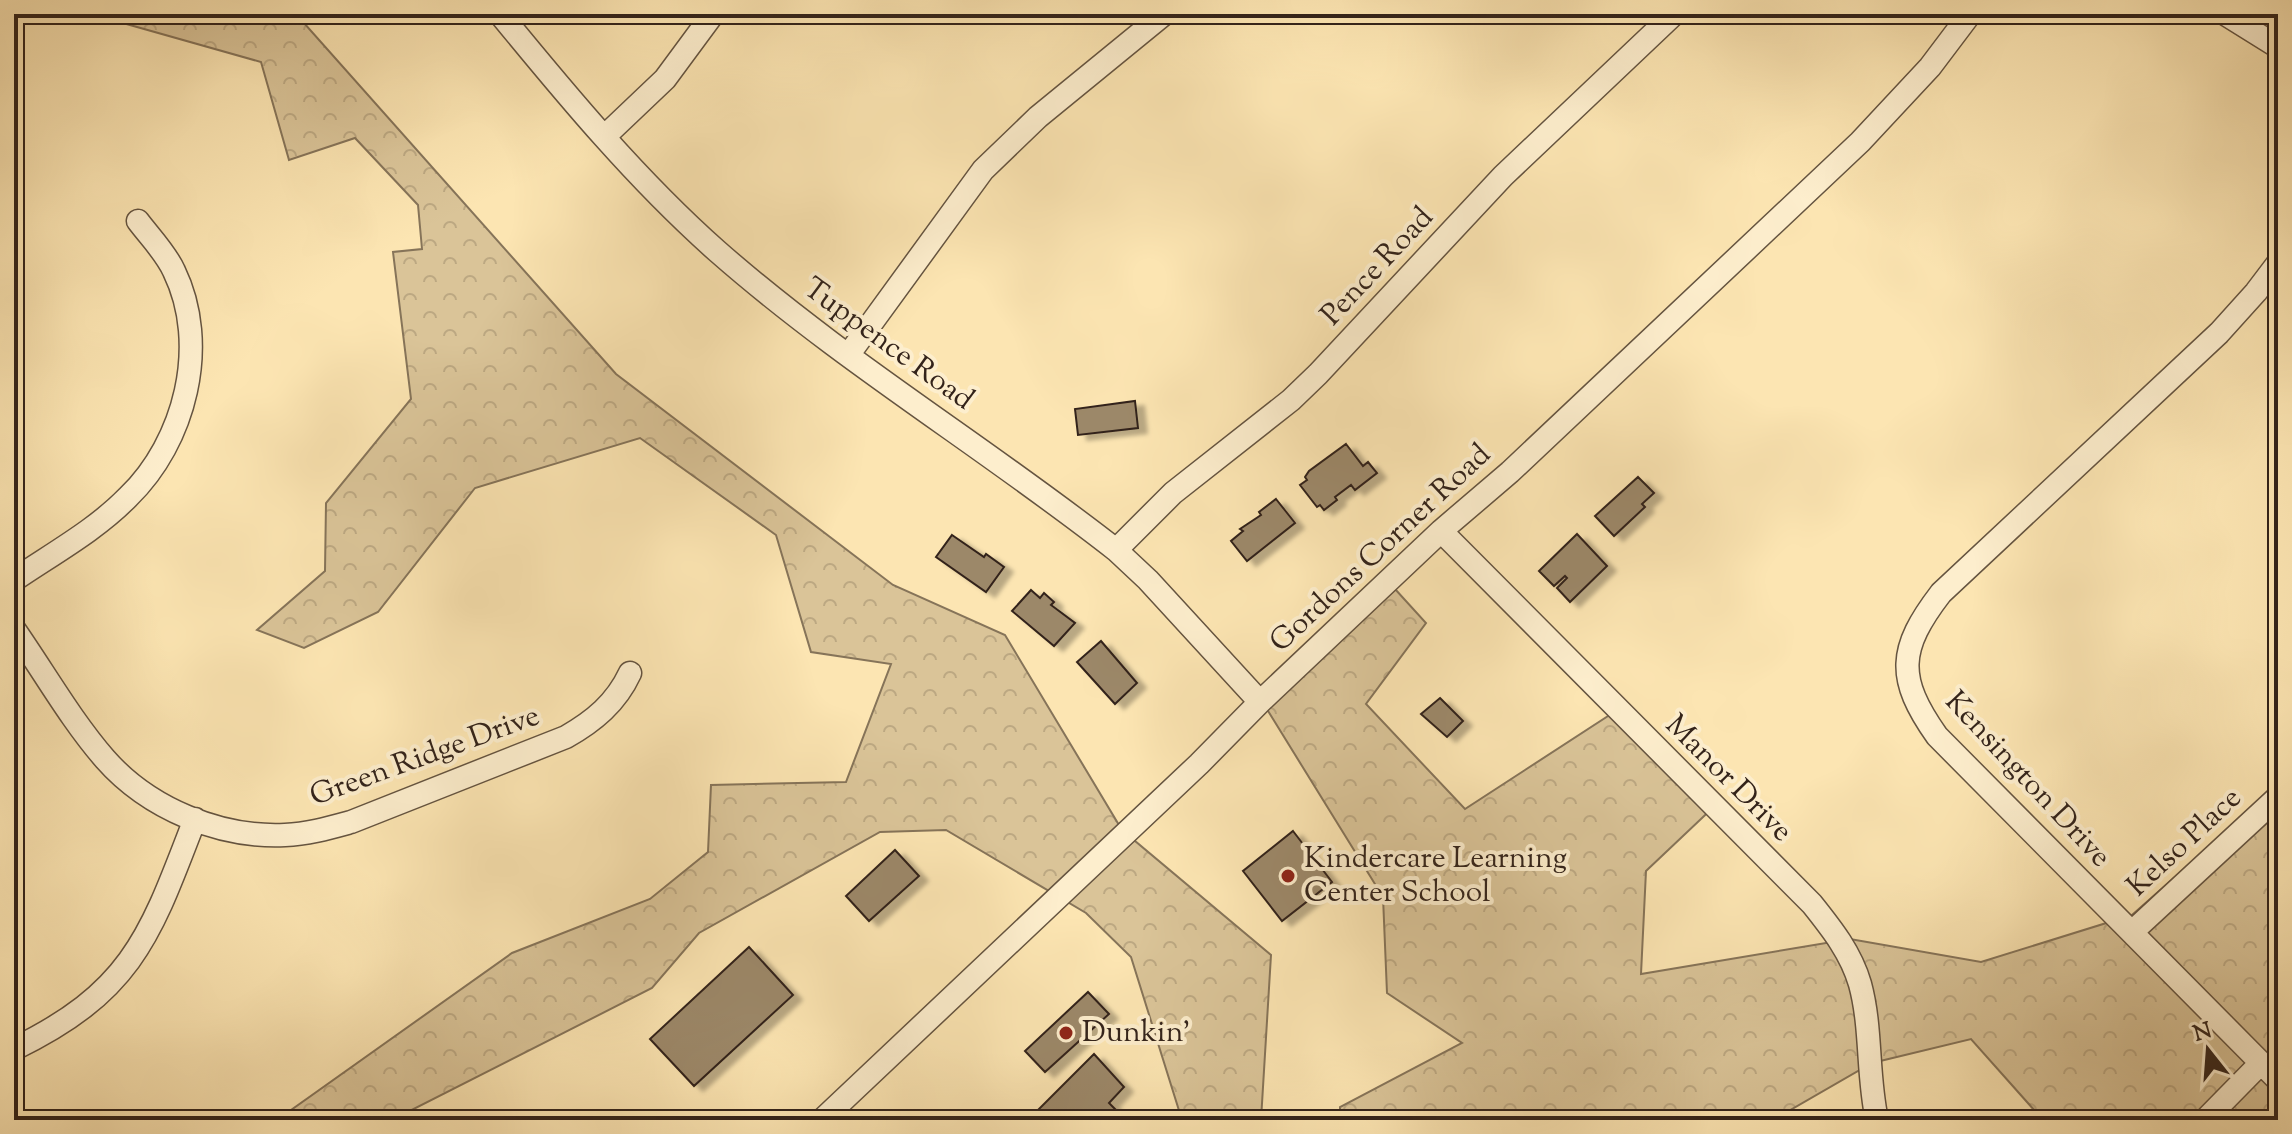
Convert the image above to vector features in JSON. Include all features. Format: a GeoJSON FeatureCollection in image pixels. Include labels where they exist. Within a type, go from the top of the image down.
{"type":"FeatureCollection","features":[{"type":"Feature","properties":{"kind":"street","name":"Tuppence Road"},"geometry":{"type":"LineString","coordinates":[[500,14],[604,137],[653,190],[717,250],[815,331],[1116,550],[1148,580],[1260,702]]}},
{"type":"Feature","properties":{"kind":"street"},"geometry":{"type":"LineString","coordinates":[[604,137],[665,79],[713,14]]}},
{"type":"Feature","properties":{"kind":"street"},"geometry":{"type":"LineString","coordinates":[[849,354],[983,170],[1038,117],[1164,14]]}},
{"type":"Feature","properties":{"kind":"street","name":"Pence Road"},"geometry":{"type":"LineString","coordinates":[[1116,550],[1173,493],[1318,374],[1503,176],[1674,14]]}},
{"type":"Feature","properties":{"kind":"street","name":"Gordons Corner Road"},"geometry":{"type":"LineString","coordinates":[[822,1120],[1441,531],[1510,472],[1860,142],[1930,67],[1970,14]]}},
{"type":"Feature","properties":{"kind":"street"},"geometry":{"type":"LineString","coordinates":[[2225,14],[2278,47]]}},
{"type":"Feature","properties":{"kind":"street"},"geometry":{"type":"LineString","coordinates":[[14,580],[127,499],[159,459],[180,413],[190,361],[185,304],[173,267],[138,221]]}},
{"type":"Feature","properties":{"kind":"street","name":"Kensington Drive"},"geometry":{"type":"LineString","coordinates":[[2278,263],[2219,333],[1941,593],[1917,627],[1908,656],[1906,677],[1919,710],[1937,736],[2278,1080]]}},
{"type":"Feature","properties":{"kind":"street","name":"Manor Drive"},"geometry":{"type":"LineString","coordinates":[[1441,531],[1812,904],[1833,931],[1850,958],[1860,985],[1877,1120]]}},
{"type":"Feature","properties":{"kind":"street","name":"Green Ridge Drive"},"geometry":{"type":"LineString","coordinates":[[14,629],[106,760],[124,778],[159,804],[233,832],[252,835],[317,831],[351,822],[566,737],[587,725],[608,707],[621,694],[630,673]]}},
{"type":"Feature","properties":{"kind":"street","name":"Kelso Place"},"geometry":{"type":"LineString","coordinates":[[2132,932],[2278,797]]}},
{"type":"Feature","properties":{"kind":"street"},"geometry":{"type":"LineString","coordinates":[[14,1049],[76,1015],[111,985],[126,967],[162,905],[195,819]]}},
{"type":"Feature","properties":{"kind":"street"},"geometry":{"type":"LineString","coordinates":[[2205,1120],[2261,1063]]}},
{"type":"Feature","properties":{"kind":"green space"},"geometry":{"type":"Polygon","coordinates":[[[91,14],[296,14],[616,374],[893,585],[1005,635],[1122,830],[1271,955],[1261,1120],[1182,1120],[1131,957],[1086,913],[946,830],[880,832],[699,933],[652,988],[392,1120],[277,1120],[512,953],[650,899],[708,852],[711,785],[846,782],[891,664],[811,652],[776,535],[640,438],[475,488],[378,612],[304,648],[257,630],[325,571],[326,503],[411,399],[393,252],[422,249],[418,205],[355,138],[289,160],[261,62],[91,14]]]}},
{"type":"Feature","properties":{"kind":"green space"},"geometry":{"type":"Polygon","coordinates":[[[1385,578],[1426,623],[1366,704],[1465,809],[1625,705],[1720,801],[1646,871],[1641,974],[1850,939],[1981,962],[2132,915],[2278,786],[2278,1120],[2043,1120],[1971,1039],[1872,1063],[1773,1120],[1340,1120],[1340,1107],[1462,1043],[1387,993],[1383,897],[1260,698],[1385,578]]]}},
{"type":"Feature","properties":{"kind":"building"},"geometry":{"type":"Polygon","coordinates":[[[1135,401],[1138,428],[1078,435],[1075,409],[1135,401]]]}},
{"type":"Feature","properties":{"kind":"building"},"geometry":{"type":"Polygon","coordinates":[[[1346,444],[1363,466],[1368,462],[1377,473],[1355,490],[1351,485],[1324,510],[1320,505],[1317,507],[1300,485],[1307,480],[1305,477],[1309,471],[1346,444]]]}},
{"type":"Feature","properties":{"kind":"building"},"geometry":{"type":"Polygon","coordinates":[[[1638,477],[1654,493],[1642,504],[1645,507],[1614,536],[1595,516],[1638,477]]]}},
{"type":"Feature","properties":{"kind":"building"},"geometry":{"type":"Polygon","coordinates":[[[1276,499],[1295,523],[1247,561],[1231,541],[1243,531],[1240,529],[1261,515],[1259,512],[1276,499]]]}},
{"type":"Feature","properties":{"kind":"building"},"geometry":{"type":"Polygon","coordinates":[[[1577,534],[1607,566],[1570,602],[1557,588],[1567,578],[1565,576],[1554,586],[1539,571],[1577,534]]]}},
{"type":"Feature","properties":{"kind":"building"},"geometry":{"type":"Polygon","coordinates":[[[952,535],[1004,567],[986,592],[936,557],[952,535]]]}},
{"type":"Feature","properties":{"kind":"building"},"geometry":{"type":"Polygon","coordinates":[[[1031,590],[1040,598],[1044,593],[1054,602],[1051,605],[1075,623],[1054,646],[1012,611],[1031,590]]]}},
{"type":"Feature","properties":{"kind":"building"},"geometry":{"type":"Polygon","coordinates":[[[1101,641],[1137,683],[1115,704],[1077,662],[1101,641]]]}},
{"type":"Feature","properties":{"kind":"building"},"geometry":{"type":"Polygon","coordinates":[[[1440,698],[1463,721],[1447,737],[1421,714],[1440,698]]]}},
{"type":"Feature","properties":{"kind":"building","name":"Kindercare Learning Center School"},"geometry":{"type":"Polygon","coordinates":[[[1293,831],[1332,882],[1282,921],[1243,871],[1293,831]]]}},
{"type":"Feature","properties":{"kind":"building"},"geometry":{"type":"Polygon","coordinates":[[[895,850],[919,876],[869,921],[846,896],[895,850]]]}},
{"type":"Feature","properties":{"kind":"building"},"geometry":{"type":"Polygon","coordinates":[[[749,947],[793,995],[694,1086],[650,1039],[749,947]]]}},
{"type":"Feature","properties":{"kind":"building","name":"Dunkin'"},"geometry":{"type":"Polygon","coordinates":[[[1088,992],[1109,1014],[1045,1072],[1025,1051],[1088,992]]]}},
{"type":"Feature","properties":{"kind":"building"},"geometry":{"type":"Polygon","coordinates":[[[1094,1054],[1124,1087],[1109,1103],[1126,1120],[1028,1120],[1094,1054]]]}},
{"type":"Feature","properties":{"kind":"place","name":"Kindercare Learning Center School"},"geometry":{"type":"Point","coordinates":[1288,876]}},
{"type":"Feature","properties":{"kind":"place","name":"Dunkin'"},"geometry":{"type":"Point","coordinates":[1066,1033]}}]}
